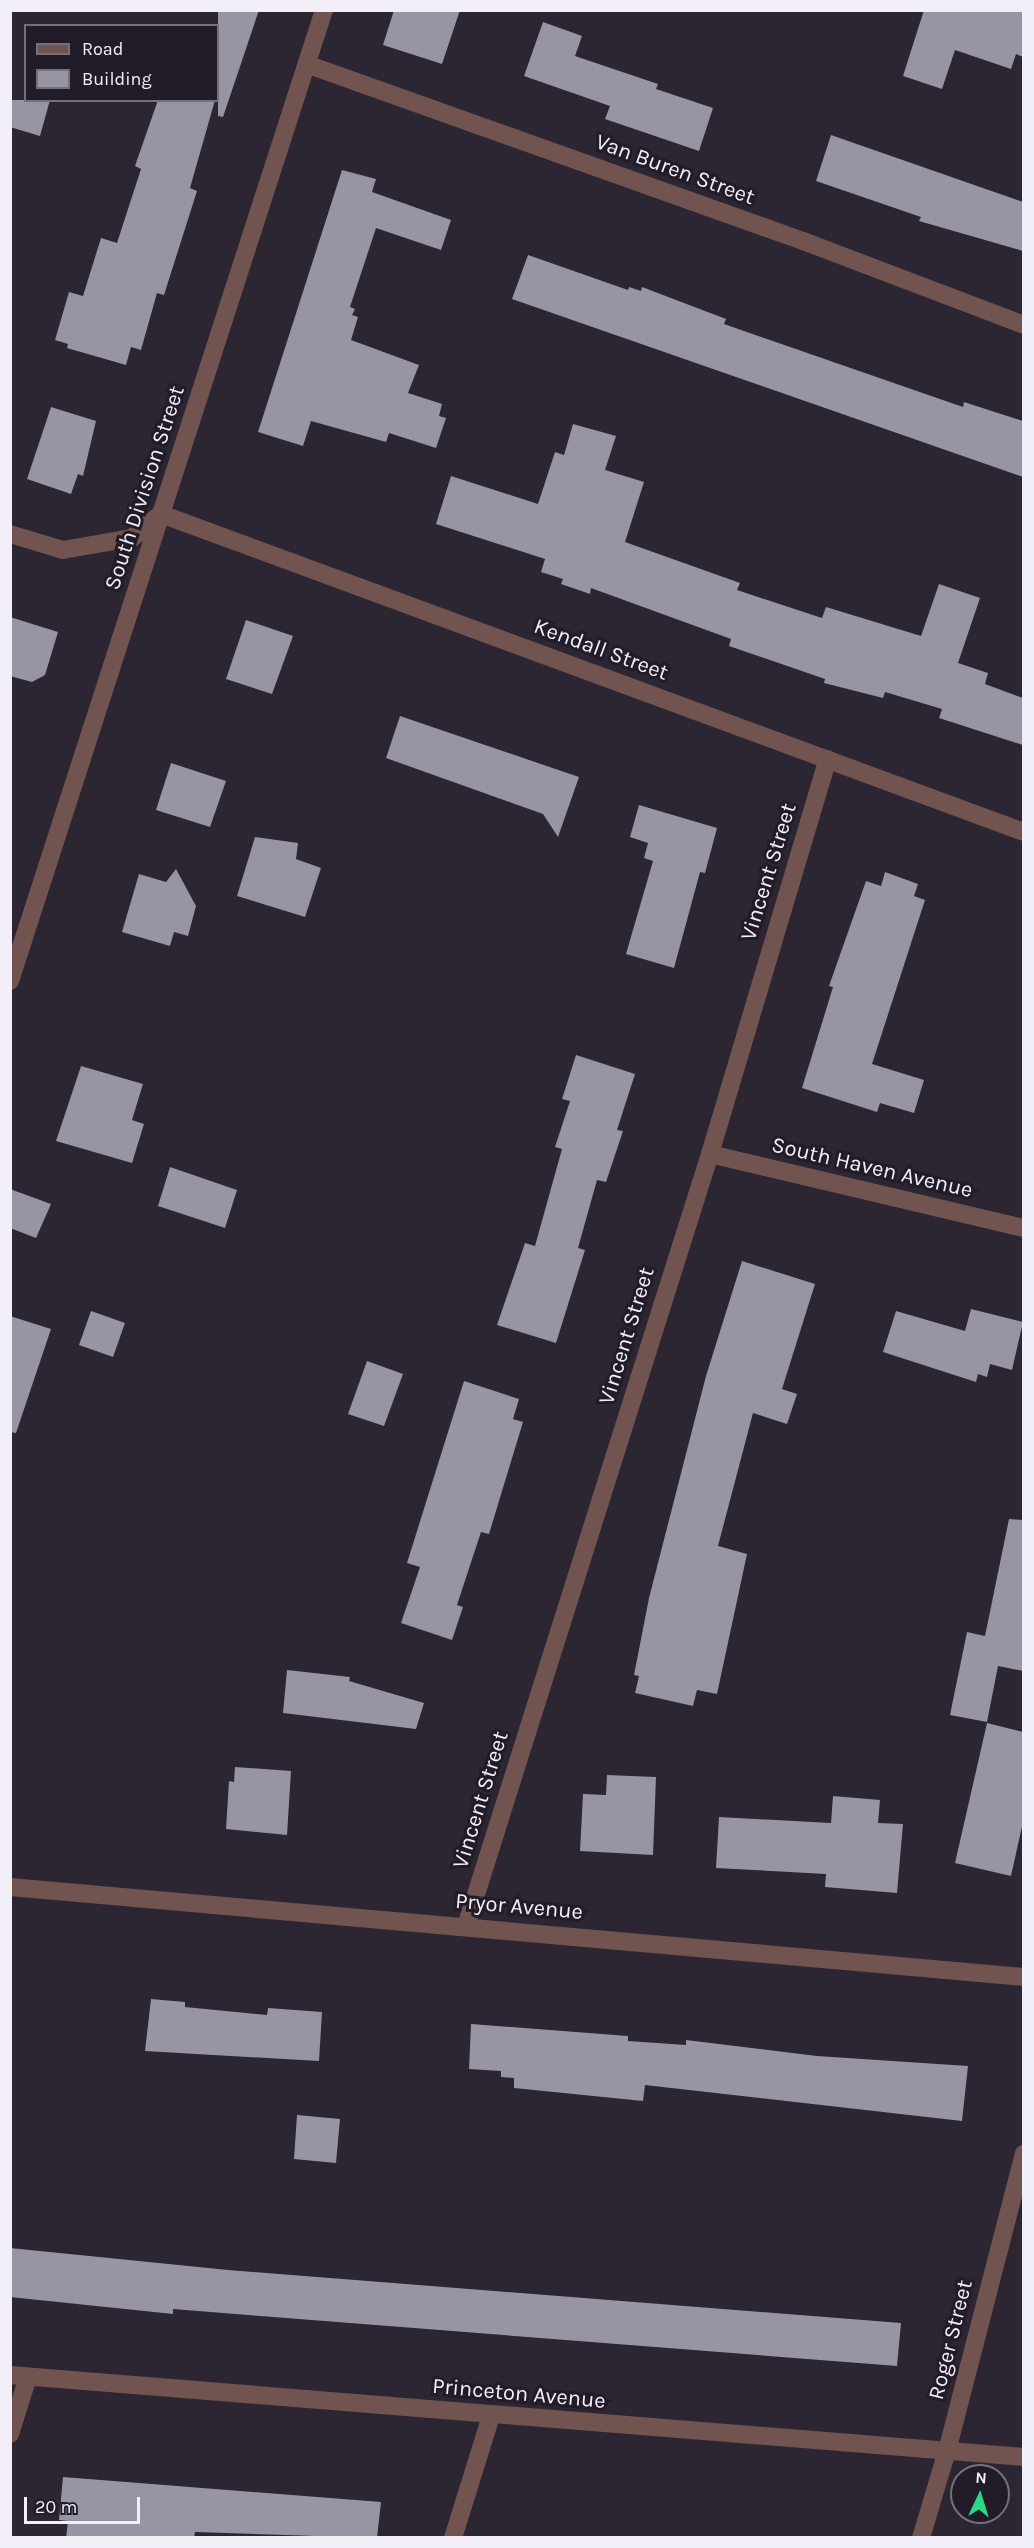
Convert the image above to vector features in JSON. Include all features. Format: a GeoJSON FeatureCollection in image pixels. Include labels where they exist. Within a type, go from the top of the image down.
{"type":"FeatureCollection","features":[{"type":"Feature","properties":{"kind":"street","name":"South Division Street"},"geometry":{"type":"LineString","coordinates":[[10,981],[309,65],[324,10]]}},
{"type":"Feature","properties":{"kind":"street","name":"Van Buren Street"},"geometry":{"type":"LineString","coordinates":[[309,65],[791,237],[1023,325]]}},
{"type":"Feature","properties":{"kind":"street"},"geometry":{"type":"LineString","coordinates":[[10,534],[63,550],[132,538],[161,514]]}},
{"type":"Feature","properties":{"kind":"street","name":"Kendall Street"},"geometry":{"type":"LineString","coordinates":[[161,514],[1023,831]]}},
{"type":"Feature","properties":{"kind":"street","name":"Vincent Street"},"geometry":{"type":"LineString","coordinates":[[466,1926],[710,1154],[828,759]]}},
{"type":"Feature","properties":{"kind":"street","name":"South Haven Avenue"},"geometry":{"type":"LineString","coordinates":[[710,1154],[1023,1228]]}},
{"type":"Feature","properties":{"kind":"street","name":"Pryor Avenue"},"geometry":{"type":"LineString","coordinates":[[10,1887],[1023,1977]]}},
{"type":"Feature","properties":{"kind":"street","name":"Roger Street"},"geometry":{"type":"LineString","coordinates":[[921,2538],[947,2451],[1023,2154]]}},
{"type":"Feature","properties":{"kind":"street"},"geometry":{"type":"LineString","coordinates":[[10,2434],[19,2376]]}},
{"type":"Feature","properties":{"kind":"street","name":"Princeton Avenue"},"geometry":{"type":"LineString","coordinates":[[19,2376],[491,2416],[1023,2457]]}},
{"type":"Feature","properties":{"kind":"street"},"geometry":{"type":"LineString","coordinates":[[453,2538],[491,2416]]}},
{"type":"Feature","properties":{"kind":"building"},"geometry":{"type":"Polygon","coordinates":[[[218,10],[259,10],[223,117],[218,116],[218,10]]]}},
{"type":"Feature","properties":{"kind":"building"},"geometry":{"type":"Polygon","coordinates":[[[394,10],[460,10],[442,64],[383,45],[394,10]]]}},
{"type":"Feature","properties":{"kind":"building"},"geometry":{"type":"Polygon","coordinates":[[[924,10],[1023,10],[1023,57],[1016,54],[1011,69],[955,50],[942,89],[903,76],[924,10]]]}},
{"type":"Feature","properties":{"kind":"building"},"geometry":{"type":"Polygon","coordinates":[[[543,22],[582,36],[575,56],[658,84],[656,89],[713,108],[699,151],[605,119],[610,106],[524,76],[543,22]]]}},
{"type":"Feature","properties":{"kind":"building"},"geometry":{"type":"Polygon","coordinates":[[[10,100],[49,102],[40,136],[10,127],[10,100]]]}},
{"type":"Feature","properties":{"kind":"building"},"geometry":{"type":"Polygon","coordinates":[[[157,102],[214,102],[190,188],[197,191],[164,295],[157,293],[141,350],[131,347],[126,365],[67,348],[68,344],[55,340],[69,292],[83,296],[101,238],[117,243],[141,169],[135,166],[157,102]]]}},
{"type":"Feature","properties":{"kind":"building"},"geometry":{"type":"Polygon","coordinates":[[[831,135],[1023,202],[1023,251],[919,221],[921,217],[816,181],[831,135]]]}},
{"type":"Feature","properties":{"kind":"building"},"geometry":{"type":"Polygon","coordinates":[[[342,170],[376,179],[372,192],[451,220],[441,250],[376,228],[350,307],[355,309],[352,315],[358,317],[351,340],[419,365],[408,393],[442,404],[439,416],[446,418],[436,448],[389,433],[386,442],[311,421],[303,446],[258,432],[342,170]]]}},
{"type":"Feature","properties":{"kind":"building"},"geometry":{"type":"Polygon","coordinates":[[[528,255],[628,290],[629,287],[641,291],[642,287],[726,319],[724,324],[963,407],[964,402],[1023,421],[1023,477],[512,299],[528,255]]]}},
{"type":"Feature","properties":{"kind":"building"},"geometry":{"type":"Polygon","coordinates":[[[51,407],[96,421],[83,476],[78,474],[71,494],[27,479],[51,407]]]}},
{"type":"Feature","properties":{"kind":"building"},"geometry":{"type":"Polygon","coordinates":[[[573,424],[616,436],[605,470],[644,482],[625,542],[740,583],[737,590],[822,618],[826,607],[921,636],[939,584],[980,598],[958,663],[988,673],[985,684],[1023,698],[1023,745],[939,718],[942,709],[885,692],[883,698],[824,683],[825,679],[729,646],[731,639],[591,588],[590,594],[561,584],[563,579],[541,572],[545,559],[436,524],[451,476],[538,504],[555,452],[564,455],[573,424]]]}},
{"type":"Feature","properties":{"kind":"building"},"geometry":{"type":"Polygon","coordinates":[[[10,617],[58,632],[45,675],[32,682],[10,676],[10,617]]]}},
{"type":"Feature","properties":{"kind":"building"},"geometry":{"type":"Polygon","coordinates":[[[246,620],[293,636],[272,694],[226,679],[246,620]]]}},
{"type":"Feature","properties":{"kind":"building"},"geometry":{"type":"Polygon","coordinates":[[[400,716],[579,777],[558,837],[543,814],[386,758],[400,716]]]}},
{"type":"Feature","properties":{"kind":"building"},"geometry":{"type":"Polygon","coordinates":[[[171,763],[226,781],[210,827],[156,810],[171,763]]]}},
{"type":"Feature","properties":{"kind":"building"},"geometry":{"type":"Polygon","coordinates":[[[639,805],[717,828],[705,873],[700,872],[674,968],[626,954],[653,861],[644,858],[648,843],[630,837],[639,805]]]}},
{"type":"Feature","properties":{"kind":"building"},"geometry":{"type":"Polygon","coordinates":[[[255,837],[298,843],[296,859],[321,868],[305,917],[237,896],[255,837]]]}},
{"type":"Feature","properties":{"kind":"building"},"geometry":{"type":"Polygon","coordinates":[[[176,869],[196,906],[188,936],[174,932],[170,946],[122,932],[139,874],[166,882],[176,869]]]}},
{"type":"Feature","properties":{"kind":"building"},"geometry":{"type":"Polygon","coordinates":[[[885,872],[918,884],[914,896],[925,900],[872,1064],[924,1080],[914,1113],[880,1103],[877,1112],[802,1088],[833,987],[829,986],[866,881],[881,886],[885,872]]]}},
{"type":"Feature","properties":{"kind":"building"},"geometry":{"type":"Polygon","coordinates":[[[576,1055],[635,1074],[617,1130],[623,1131],[606,1182],[597,1180],[578,1248],[585,1250],[556,1343],[497,1325],[525,1243],[535,1246],[562,1149],[555,1147],[570,1101],[562,1099],[576,1055]]]}},
{"type":"Feature","properties":{"kind":"building"},"geometry":{"type":"Polygon","coordinates":[[[81,1066],[143,1084],[132,1120],[144,1124],[132,1163],[56,1141],[81,1066]]]}},
{"type":"Feature","properties":{"kind":"building"},"geometry":{"type":"Polygon","coordinates":[[[170,1167],[237,1190],[225,1228],[158,1206],[170,1167]]]}},
{"type":"Feature","properties":{"kind":"building"},"geometry":{"type":"Polygon","coordinates":[[[10,1189],[51,1204],[36,1238],[10,1228],[10,1189]]]}},
{"type":"Feature","properties":{"kind":"building"},"geometry":{"type":"Polygon","coordinates":[[[742,1261],[815,1284],[782,1389],[797,1394],[787,1424],[753,1413],[718,1546],[747,1554],[717,1694],[697,1690],[693,1706],[635,1693],[639,1676],[634,1675],[649,1598],[706,1376],[742,1261]]]}},
{"type":"Feature","properties":{"kind":"building"},"geometry":{"type":"Polygon","coordinates":[[[971,1309],[1023,1322],[1012,1370],[990,1364],[987,1377],[978,1374],[976,1382],[883,1352],[896,1311],[965,1331],[971,1309]]]}},
{"type":"Feature","properties":{"kind":"building"},"geometry":{"type":"Polygon","coordinates":[[[91,1311],[125,1323],[113,1357],[79,1345],[91,1311]]]}},
{"type":"Feature","properties":{"kind":"building"},"geometry":{"type":"Polygon","coordinates":[[[10,1316],[51,1329],[16,1433],[10,1432],[10,1316]]]}},
{"type":"Feature","properties":{"kind":"building"},"geometry":{"type":"Polygon","coordinates":[[[367,1361],[403,1374],[384,1426],[348,1414],[367,1361]]]}},
{"type":"Feature","properties":{"kind":"building"},"geometry":{"type":"Polygon","coordinates":[[[464,1381],[519,1399],[513,1419],[523,1422],[489,1534],[481,1532],[457,1605],[463,1607],[452,1640],[401,1623],[420,1567],[407,1563],[464,1381]]]}},
{"type":"Feature","properties":{"kind":"building"},"geometry":{"type":"Polygon","coordinates":[[[1009,1519],[1023,1520],[1023,1671],[998,1666],[987,1722],[950,1715],[967,1632],[985,1636],[1009,1519]]]}},
{"type":"Feature","properties":{"kind":"building"},"geometry":{"type":"Polygon","coordinates":[[[287,1670],[350,1677],[349,1681],[424,1703],[416,1729],[283,1713],[287,1670]]]}},
{"type":"Feature","properties":{"kind":"building"},"geometry":{"type":"Polygon","coordinates":[[[987,1723],[1023,1732],[1023,1822],[1011,1876],[955,1863],[987,1723]]]}},
{"type":"Feature","properties":{"kind":"building"},"geometry":{"type":"Polygon","coordinates":[[[235,1767],[291,1771],[287,1835],[226,1829],[229,1781],[234,1782],[235,1767]]]}},
{"type":"Feature","properties":{"kind":"building"},"geometry":{"type":"Polygon","coordinates":[[[607,1775],[656,1777],[653,1855],[580,1851],[583,1794],[606,1795],[607,1775]]]}},
{"type":"Feature","properties":{"kind":"building"},"geometry":{"type":"Polygon","coordinates":[[[833,1796],[880,1800],[878,1823],[903,1824],[897,1893],[825,1887],[826,1874],[716,1868],[719,1817],[831,1823],[833,1796]]]}},
{"type":"Feature","properties":{"kind":"building"},"geometry":{"type":"Polygon","coordinates":[[[151,1999],[185,2002],[185,2007],[267,2015],[268,2008],[322,2012],[319,2061],[145,2051],[151,1999]]]}},
{"type":"Feature","properties":{"kind":"building"},"geometry":{"type":"Polygon","coordinates":[[[471,2024],[628,2036],[628,2041],[686,2045],[686,2040],[817,2056],[968,2066],[962,2121],[645,2085],[643,2101],[514,2088],[514,2078],[501,2077],[501,2071],[469,2069],[471,2024]]]}},
{"type":"Feature","properties":{"kind":"building"},"geometry":{"type":"Polygon","coordinates":[[[297,2115],[340,2119],[336,2163],[294,2159],[297,2115]]]}},
{"type":"Feature","properties":{"kind":"building"},"geometry":{"type":"Polygon","coordinates":[[[10,2248],[228,2270],[901,2323],[897,2366],[173,2309],[173,2314],[10,2297],[10,2248]]]}},
{"type":"Feature","properties":{"kind":"building"},"geometry":{"type":"Polygon","coordinates":[[[63,2477],[381,2502],[377,2538],[195,2532],[194,2538],[66,2538],[68,2521],[59,2520],[63,2477]]]}}]}
